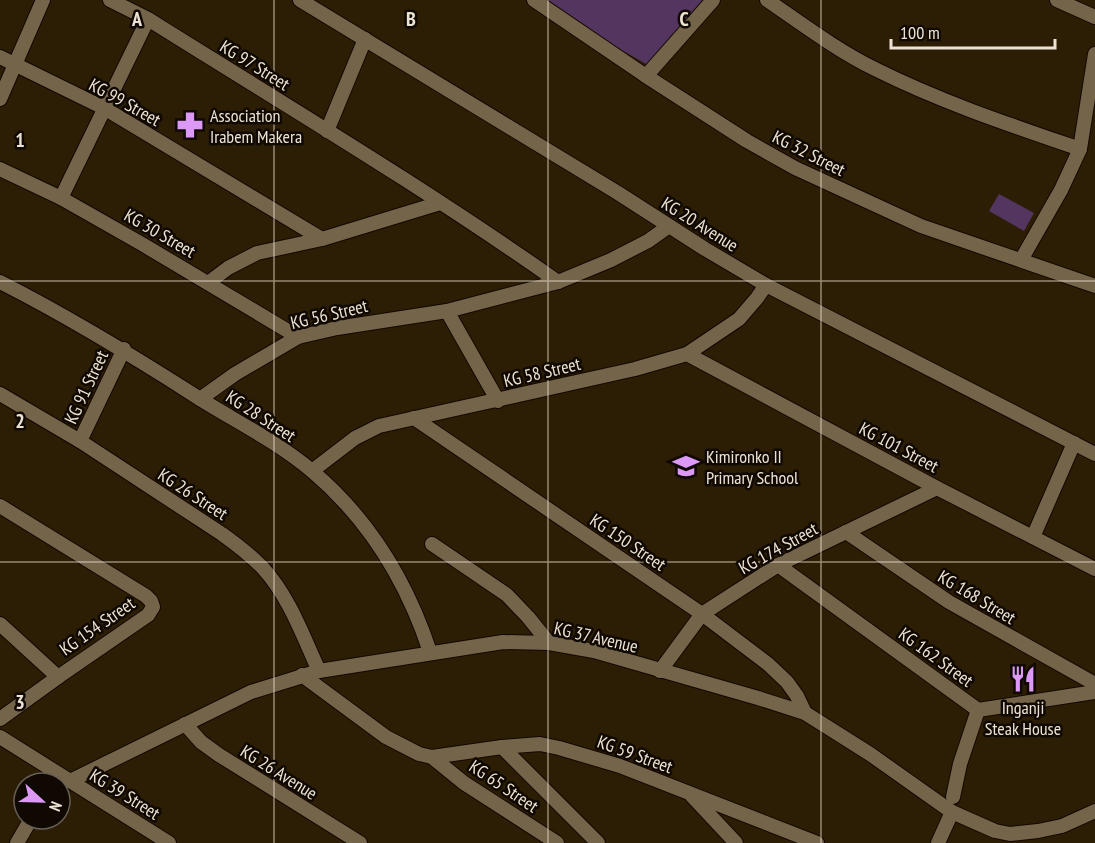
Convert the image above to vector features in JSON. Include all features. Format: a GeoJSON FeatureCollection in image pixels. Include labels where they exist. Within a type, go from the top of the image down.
{"type":"FeatureCollection","features":[{"type":"Feature","properties":{"kind":"street"},"geometry":{"type":"LineString","coordinates":[[0,99],[43,0]]}},
{"type":"Feature","properties":{"kind":"street","name":"KG 97 Street"},"geometry":{"type":"LineString","coordinates":[[110,0],[135,5],[148,20],[493,236],[558,282]]}},
{"type":"Feature","properties":{"kind":"street","name":"KG 20 Avenue"},"geometry":{"type":"LineString","coordinates":[[300,0],[766,285],[1095,454]]}},
{"type":"Feature","properties":{"kind":"street","name":"KG 32 Street"},"geometry":{"type":"LineString","coordinates":[[534,0],[646,76],[747,141],[795,168],[921,226],[1095,286]]}},
{"type":"Feature","properties":{"kind":"street"},"geometry":{"type":"LineString","coordinates":[[646,76],[713,0]]}},
{"type":"Feature","properties":{"kind":"street"},"geometry":{"type":"LineString","coordinates":[[767,0],[873,69],[951,104],[1080,149]]}},
{"type":"Feature","properties":{"kind":"street"},"geometry":{"type":"LineString","coordinates":[[1057,0],[1095,17]]}},
{"type":"Feature","properties":{"kind":"street"},"geometry":{"type":"LineString","coordinates":[[61,198],[148,20]]}},
{"type":"Feature","properties":{"kind":"street"},"geometry":{"type":"LineString","coordinates":[[327,131],[365,39]]}},
{"type":"Feature","properties":{"kind":"street"},"geometry":{"type":"LineString","coordinates":[[1021,260],[1061,190],[1080,149],[1095,54]]}},
{"type":"Feature","properties":{"kind":"street","name":"KG 99 Street"},"geometry":{"type":"LineString","coordinates":[[0,57],[104,108],[322,239]]}},
{"type":"Feature","properties":{"kind":"street","name":"KG 30 Street"},"geometry":{"type":"LineString","coordinates":[[0,168],[61,198],[298,337]]}},
{"type":"Feature","properties":{"kind":"street"},"geometry":{"type":"LineString","coordinates":[[208,283],[228,268],[257,253],[322,239],[440,203]]}},
{"type":"Feature","properties":{"kind":"street","name":"KG 56 Street"},"geometry":{"type":"LineString","coordinates":[[200,399],[235,374],[298,337],[337,328],[447,311],[558,282],[611,260],[648,241],[669,226]]}},
{"type":"Feature","properties":{"kind":"street","name":"KG 28 Street"},"geometry":{"type":"LineString","coordinates":[[0,282],[56,310],[124,349],[200,399],[259,434],[312,471],[355,514],[382,547],[419,617],[430,652]]}},
{"type":"Feature","properties":{"kind":"street","name":"KG 58 Street"},"geometry":{"type":"LineString","coordinates":[[312,471],[355,438],[380,426],[635,369],[687,354],[739,319],[766,285]]}},
{"type":"Feature","properties":{"kind":"street"},"geometry":{"type":"LineString","coordinates":[[447,311],[498,401]]}},
{"type":"Feature","properties":{"kind":"street","name":"KG 91 Street"},"geometry":{"type":"LineString","coordinates":[[80,441],[124,349]]}},
{"type":"Feature","properties":{"kind":"street","name":"KG 101 Street"},"geometry":{"type":"LineString","coordinates":[[687,354],[937,488],[1095,569]]}},
{"type":"Feature","properties":{"kind":"street","name":"KG 26 Street"},"geometry":{"type":"LineString","coordinates":[[0,394],[80,441],[222,534],[261,566],[281,593],[319,670]]}},
{"type":"Feature","properties":{"kind":"street","name":"KG 150 Street"},"geometry":{"type":"LineString","coordinates":[[414,418],[702,614],[768,664],[792,689],[805,713]]}},
{"type":"Feature","properties":{"kind":"street"},"geometry":{"type":"LineString","coordinates":[[1033,537],[1074,443]]}},
{"type":"Feature","properties":{"kind":"street","name":"KG 174 Street"},"geometry":{"type":"LineString","coordinates":[[660,671],[702,614],[778,565],[937,488]]}},
{"type":"Feature","properties":{"kind":"street","name":"KG 154 Street"},"geometry":{"type":"LineString","coordinates":[[0,506],[151,601],[153,607],[148,615],[58,676],[0,719]]}},
{"type":"Feature","properties":{"kind":"street","name":"KG 168 Street"},"geometry":{"type":"LineString","coordinates":[[846,532],[949,602],[1095,684]]}},
{"type":"Feature","properties":{"kind":"street"},"geometry":{"type":"LineString","coordinates":[[432,544],[507,595],[549,643]]}},
{"type":"Feature","properties":{"kind":"street","name":"KG 162 Street"},"geometry":{"type":"LineString","coordinates":[[778,565],[978,710],[1095,692]]}},
{"type":"Feature","properties":{"kind":"street"},"geometry":{"type":"LineString","coordinates":[[0,624],[58,676]]}},
{"type":"Feature","properties":{"kind":"street","name":"KG 37 Avenue"},"geometry":{"type":"LineString","coordinates":[[72,780],[251,692],[319,670],[503,642],[549,643],[594,651],[805,713],[870,754],[952,812],[977,825],[1010,834],[1038,831],[1062,826],[1095,811]]}},
{"type":"Feature","properties":{"kind":"street"},"geometry":{"type":"LineString","coordinates":[[302,675],[386,737],[404,748],[432,757]]}},
{"type":"Feature","properties":{"kind":"street"},"geometry":{"type":"LineString","coordinates":[[953,797],[960,764],[978,710]]}},
{"type":"Feature","properties":{"kind":"street","name":"KG 26 Avenue"},"geometry":{"type":"LineString","coordinates":[[185,724],[201,742],[219,755],[360,843]]}},
{"type":"Feature","properties":{"kind":"street","name":"KG 39 Street"},"geometry":{"type":"LineString","coordinates":[[0,737],[44,771]]}},
{"type":"Feature","properties":{"kind":"street","name":"KG 59 Street"},"geometry":{"type":"LineString","coordinates":[[432,757],[540,744],[560,748],[620,766],[817,843]]}},
{"type":"Feature","properties":{"kind":"street"},"geometry":{"type":"LineString","coordinates":[[502,747],[598,843]]}},
{"type":"Feature","properties":{"kind":"street","name":"KG 65 Street"},"geometry":{"type":"LineString","coordinates":[[432,757],[464,783],[557,843]]}},
{"type":"Feature","properties":{"kind":"street","name":"KG 39 Street"},"geometry":{"type":"LineString","coordinates":[[72,782],[147,837],[169,843]]}},
{"type":"Feature","properties":{"kind":"street"},"geometry":{"type":"LineString","coordinates":[[690,794],[736,843]]}},
{"type":"Feature","properties":{"kind":"street"},"geometry":{"type":"LineString","coordinates":[[938,843],[952,812]]}},
{"type":"Feature","properties":{"kind":"shaded area"},"geometry":{"type":"Polygon","coordinates":[[[540,0],[713,0],[655,69],[565,18],[540,0]]]}},
{"type":"Feature","properties":{"kind":"shaded area"},"geometry":{"type":"Polygon","coordinates":[[[999,194],[1034,213],[1024,231],[989,211],[999,194]]]}},
{"type":"Feature","properties":{"kind":"place","name":"Association Irabem Makera"},"geometry":{"type":"Point","coordinates":[190,125]}},
{"type":"Feature","properties":{"kind":"place","name":"Kimironko II Primary School"},"geometry":{"type":"Point","coordinates":[686,466]}},
{"type":"Feature","properties":{"kind":"place","name":"Inganji Steak House"},"geometry":{"type":"Point","coordinates":[1023,679]}}]}
